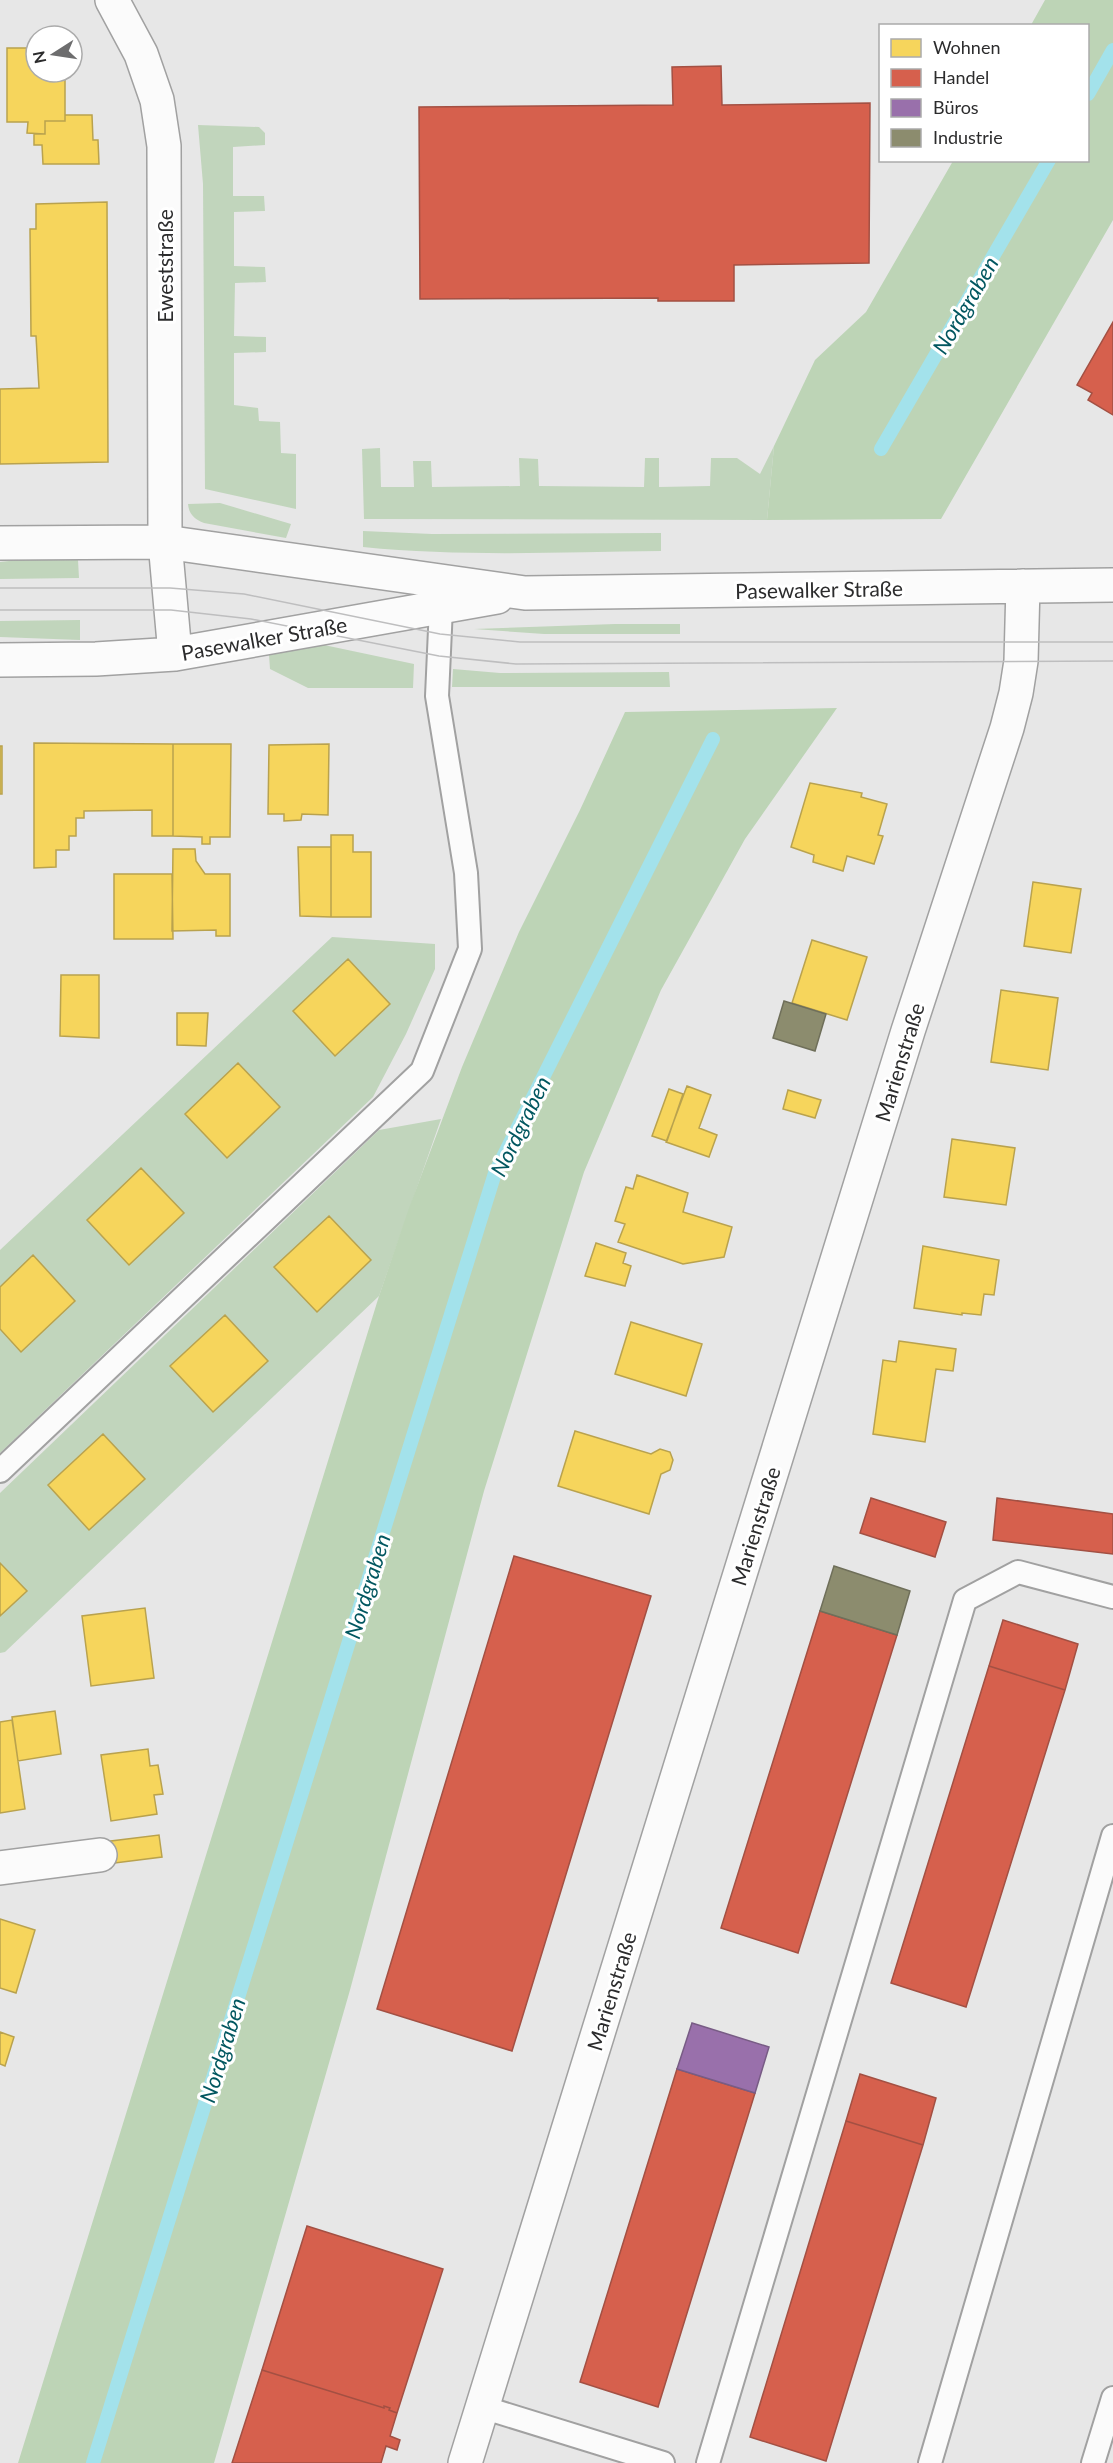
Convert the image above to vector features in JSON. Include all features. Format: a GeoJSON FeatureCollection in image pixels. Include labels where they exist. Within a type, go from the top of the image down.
{"type":"FeatureCollection","features":[{"type":"Feature","properties":{"kind":"street","name":"Eweststraße"},"geometry":{"type":"LineString","coordinates":[[112,0],[141,54],[157,100],[164,146],[165,542],[175,654]]}},
{"type":"Feature","properties":{"kind":"street","name":"Pasewalker Straße"},"geometry":{"type":"LineString","coordinates":[[0,543],[165,542],[525,592],[1113,585]]}},
{"type":"Feature","properties":{"kind":"street","name":"Marienstraße"},"geometry":{"type":"LineString","coordinates":[[465,2463],[908,1031],[1007,728],[1021,662],[1023,586]]}},
{"type":"Feature","properties":{"kind":"street","name":"Pasewalker Straße"},"geometry":{"type":"LineString","coordinates":[[0,660],[96,659],[175,654],[525,592]]}},
{"type":"Feature","properties":{"kind":"street"},"geometry":{"type":"LineString","coordinates":[[0,1868],[100,1855]]}},
{"type":"Feature","properties":{"kind":"lane"},"geometry":{"type":"LineString","coordinates":[[0,1471],[422,1071],[470,949],[466,873],[437,696],[441,607]]}},
{"type":"Feature","properties":{"kind":"lane"},"geometry":{"type":"LineString","coordinates":[[708,2463],[964,1600],[1018,1572],[1113,1597]]}},
{"type":"Feature","properties":{"kind":"lane"},"geometry":{"type":"LineString","coordinates":[[930,2463],[1113,1836]]}},
{"type":"Feature","properties":{"kind":"lane"},"geometry":{"type":"LineString","coordinates":[[1093,2463],[1113,2398]]}},
{"type":"Feature","properties":{"kind":"lane"},"geometry":{"type":"LineString","coordinates":[[483,2407],[663,2463]]}},
{"type":"Feature","properties":{"kind":"green space"},"geometry":{"type":"Polygon","coordinates":[[[1045,0],[1113,0],[1113,220],[941,519],[767,520],[774,446],[815,360],[866,312],[952,162],[1089,162],[1089,24],[1032,24],[1045,0]]]}},
{"type":"Feature","properties":{"kind":"green space"},"geometry":{"type":"Polygon","coordinates":[[[198,125],[259,127],[265,133],[265,145],[233,147],[233,196],[264,196],[265,211],[234,212],[234,266],[265,267],[266,282],[235,283],[234,336],[266,337],[266,352],[234,353],[234,405],[258,408],[259,421],[280,422],[281,453],[296,454],[296,509],[205,489],[203,184],[198,125]]]}},
{"type":"Feature","properties":{"kind":"green space"},"geometry":{"type":"Polygon","coordinates":[[[774,446],[767,520],[364,519],[362,449],[380,448],[381,487],[414,487],[413,461],[431,461],[432,487],[520,486],[519,458],[538,459],[539,486],[644,487],[645,458],[659,458],[659,487],[710,486],[711,458],[737,458],[760,474],[774,446]]]}},
{"type":"Feature","properties":{"kind":"green space"},"geometry":{"type":"Polygon","coordinates":[[[220,503],[291,524],[286,538],[204,523],[193,516],[188,504],[220,503]]]}},
{"type":"Feature","properties":{"kind":"green space"},"geometry":{"type":"Polygon","coordinates":[[[363,531],[432,534],[661,533],[661,551],[512,553],[400,550],[363,547],[363,531]]]}},
{"type":"Feature","properties":{"kind":"green space"},"geometry":{"type":"Polygon","coordinates":[[[78,560],[79,578],[0,579],[0,562],[78,560]]]}},
{"type":"Feature","properties":{"kind":"green space"},"geometry":{"type":"Polygon","coordinates":[[[80,620],[80,640],[0,637],[0,621],[80,620]]]}},
{"type":"Feature","properties":{"kind":"green space"},"geometry":{"type":"Polygon","coordinates":[[[680,624],[680,634],[544,634],[474,629],[680,624]]]}},
{"type":"Feature","properties":{"kind":"green space"},"geometry":{"type":"Polygon","coordinates":[[[324,645],[414,664],[413,688],[308,688],[270,669],[269,655],[324,645]]]}},
{"type":"Feature","properties":{"kind":"green space"},"geometry":{"type":"Polygon","coordinates":[[[453,669],[500,673],[669,672],[670,687],[452,687],[453,669]]]}},
{"type":"Feature","properties":{"kind":"green space"},"geometry":{"type":"Polygon","coordinates":[[[837,708],[745,839],[661,990],[584,1172],[484,1491],[350,1990],[214,2463],[18,2463],[379,1296],[462,1067],[519,932],[580,810],[625,712],[837,708]]]}},
{"type":"Feature","properties":{"kind":"green space"},"geometry":{"type":"Polygon","coordinates":[[[332,937],[435,944],[435,969],[406,1034],[373,1097],[0,1453],[0,1250],[332,937]]]}},
{"type":"Feature","properties":{"kind":"green space"},"geometry":{"type":"Polygon","coordinates":[[[441,1119],[379,1296],[5,1652],[0,1653],[0,1493],[379,1130],[441,1119]]]}},
{"type":"Feature","properties":{"kind":"building: Wohnen"},"geometry":{"type":"Polygon","coordinates":[[[7,48],[24,48],[24,84],[65,84],[65,121],[45,121],[45,134],[27,133],[28,122],[7,122],[7,48]]]}},
{"type":"Feature","properties":{"kind":"building: Wohnen"},"geometry":{"type":"Polygon","coordinates":[[[65,115],[92,115],[93,140],[98,140],[99,164],[43,164],[42,145],[34,145],[34,134],[45,134],[45,121],[65,121],[65,115]]]}},
{"type":"Feature","properties":{"kind":"building: Wohnen"},"geometry":{"type":"Polygon","coordinates":[[[107,202],[108,462],[0,464],[0,389],[39,388],[36,336],[31,336],[30,229],[36,229],[36,204],[107,202]]]}},
{"type":"Feature","properties":{"kind":"building: Wohnen"},"geometry":{"type":"Polygon","coordinates":[[[34,743],[173,744],[173,836],[152,836],[152,810],[84,811],[84,818],[76,818],[76,836],[69,836],[69,850],[56,850],[56,867],[34,868],[34,743]]]}},
{"type":"Feature","properties":{"kind":"building: Wohnen"},"geometry":{"type":"Polygon","coordinates":[[[173,744],[231,744],[230,837],[210,837],[210,844],[202,844],[202,837],[173,836],[173,744]]]}},
{"type":"Feature","properties":{"kind":"building: Wohnen"},"geometry":{"type":"Polygon","coordinates":[[[329,744],[328,815],[302,814],[301,820],[284,821],[284,814],[268,814],[269,745],[329,744]]]}},
{"type":"Feature","properties":{"kind":"building: Wohnen"},"geometry":{"type":"Polygon","coordinates":[[[0,746],[2,746],[2,794],[0,794],[0,746]]]}},
{"type":"Feature","properties":{"kind":"building: Wohnen"},"geometry":{"type":"Polygon","coordinates":[[[810,783],[862,793],[861,797],[887,804],[878,835],[883,836],[874,864],[847,856],[843,871],[813,862],[814,855],[791,847],[810,783]]]}},
{"type":"Feature","properties":{"kind":"building: Wohnen"},"geometry":{"type":"Polygon","coordinates":[[[331,835],[353,835],[353,852],[371,852],[371,917],[331,917],[331,835]]]}},
{"type":"Feature","properties":{"kind":"building: Wohnen"},"geometry":{"type":"Polygon","coordinates":[[[298,847],[331,847],[331,917],[300,916],[298,847]]]}},
{"type":"Feature","properties":{"kind":"building: Wohnen"},"geometry":{"type":"Polygon","coordinates":[[[173,849],[195,849],[196,861],[205,874],[230,874],[230,936],[216,936],[216,930],[172,931],[173,849]]]}},
{"type":"Feature","properties":{"kind":"building: Wohnen"},"geometry":{"type":"Polygon","coordinates":[[[114,874],[172,874],[173,939],[114,939],[114,874]]]}},
{"type":"Feature","properties":{"kind":"building: Wohnen"},"geometry":{"type":"Polygon","coordinates":[[[1033,882],[1081,889],[1071,953],[1024,946],[1033,882]]]}},
{"type":"Feature","properties":{"kind":"building: Wohnen"},"geometry":{"type":"Polygon","coordinates":[[[812,940],[867,957],[847,1020],[792,1003],[812,940]]]}},
{"type":"Feature","properties":{"kind":"building: Wohnen"},"geometry":{"type":"Polygon","coordinates":[[[348,959],[390,1004],[335,1056],[293,1011],[348,959]]]}},
{"type":"Feature","properties":{"kind":"building: Wohnen"},"geometry":{"type":"Polygon","coordinates":[[[61,975],[99,975],[99,1038],[60,1036],[61,975]]]}},
{"type":"Feature","properties":{"kind":"building: Wohnen"},"geometry":{"type":"Polygon","coordinates":[[[1001,990],[1058,998],[1048,1070],[991,1062],[1001,990]]]}},
{"type":"Feature","properties":{"kind":"building: Wohnen"},"geometry":{"type":"Polygon","coordinates":[[[177,1013],[208,1013],[206,1046],[177,1045],[177,1013]]]}},
{"type":"Feature","properties":{"kind":"building: Wohnen"},"geometry":{"type":"Polygon","coordinates":[[[238,1063],[280,1107],[227,1158],[185,1114],[238,1063]]]}},
{"type":"Feature","properties":{"kind":"building: Wohnen"},"geometry":{"type":"Polygon","coordinates":[[[687,1086],[711,1095],[699,1128],[717,1135],[709,1157],[666,1142],[687,1086]]]}},
{"type":"Feature","properties":{"kind":"building: Wohnen"},"geometry":{"type":"Polygon","coordinates":[[[669,1089],[683,1094],[667,1141],[652,1136],[669,1089]]]}},
{"type":"Feature","properties":{"kind":"building: Wohnen"},"geometry":{"type":"Polygon","coordinates":[[[788,1090],[821,1100],[815,1118],[783,1109],[788,1090]]]}},
{"type":"Feature","properties":{"kind":"building: Wohnen"},"geometry":{"type":"Polygon","coordinates":[[[952,1139],[1015,1148],[1006,1205],[944,1197],[952,1139]]]}},
{"type":"Feature","properties":{"kind":"building: Wohnen"},"geometry":{"type":"Polygon","coordinates":[[[141,1168],[184,1213],[129,1265],[87,1220],[141,1168]]]}},
{"type":"Feature","properties":{"kind":"building: Wohnen"},"geometry":{"type":"Polygon","coordinates":[[[637,1175],[688,1193],[683,1212],[732,1227],[724,1257],[683,1264],[618,1242],[625,1224],[615,1221],[626,1187],[633,1189],[637,1175]]]}},
{"type":"Feature","properties":{"kind":"building: Wohnen"},"geometry":{"type":"Polygon","coordinates":[[[329,1216],[371,1260],[317,1312],[274,1267],[329,1216]]]}},
{"type":"Feature","properties":{"kind":"building: Wohnen"},"geometry":{"type":"Polygon","coordinates":[[[596,1243],[626,1253],[623,1263],[631,1266],[625,1286],[585,1276],[596,1243]]]}},
{"type":"Feature","properties":{"kind":"building: Wohnen"},"geometry":{"type":"Polygon","coordinates":[[[923,1246],[999,1260],[994,1295],[984,1294],[981,1315],[962,1313],[962,1315],[914,1308],[923,1246]]]}},
{"type":"Feature","properties":{"kind":"building: Wohnen"},"geometry":{"type":"Polygon","coordinates":[[[33,1255],[75,1301],[21,1352],[0,1329],[0,1287],[33,1255]]]}},
{"type":"Feature","properties":{"kind":"building: Wohnen"},"geometry":{"type":"Polygon","coordinates":[[[225,1315],[268,1361],[213,1412],[170,1366],[225,1315]]]}},
{"type":"Feature","properties":{"kind":"building: Wohnen"},"geometry":{"type":"Polygon","coordinates":[[[631,1322],[702,1344],[686,1396],[615,1374],[631,1322]]]}},
{"type":"Feature","properties":{"kind":"building: Wohnen"},"geometry":{"type":"Polygon","coordinates":[[[899,1341],[956,1349],[953,1371],[936,1369],[925,1442],[873,1434],[883,1360],[896,1362],[899,1341]]]}},
{"type":"Feature","properties":{"kind":"building: Wohnen"},"geometry":{"type":"Polygon","coordinates":[[[575,1431],[651,1454],[660,1449],[670,1452],[673,1460],[670,1470],[661,1474],[649,1514],[558,1486],[575,1431]]]}},
{"type":"Feature","properties":{"kind":"building: Wohnen"},"geometry":{"type":"Polygon","coordinates":[[[103,1434],[145,1479],[89,1530],[48,1485],[103,1434]]]}},
{"type":"Feature","properties":{"kind":"building: Wohnen"},"geometry":{"type":"Polygon","coordinates":[[[0,1563],[27,1591],[0,1616],[0,1563]]]}},
{"type":"Feature","properties":{"kind":"building: Wohnen"},"geometry":{"type":"Polygon","coordinates":[[[145,1608],[154,1678],[91,1686],[82,1616],[145,1608]]]}},
{"type":"Feature","properties":{"kind":"building: Wohnen"},"geometry":{"type":"Polygon","coordinates":[[[55,1711],[61,1754],[18,1761],[12,1717],[55,1711]]]}},
{"type":"Feature","properties":{"kind":"building: Wohnen"},"geometry":{"type":"Polygon","coordinates":[[[12,1720],[25,1809],[0,1813],[0,1722],[12,1720]]]}},
{"type":"Feature","properties":{"kind":"building: Wohnen"},"geometry":{"type":"Polygon","coordinates":[[[148,1749],[150,1766],[158,1765],[163,1794],[154,1795],[157,1814],[111,1821],[101,1755],[148,1749]]]}},
{"type":"Feature","properties":{"kind":"building: Wohnen"},"geometry":{"type":"Polygon","coordinates":[[[159,1835],[162,1857],[107,1864],[103,1842],[159,1835]]]}},
{"type":"Feature","properties":{"kind":"building: Wohnen"},"geometry":{"type":"Polygon","coordinates":[[[0,1919],[35,1930],[16,1993],[0,1988],[0,1919]]]}},
{"type":"Feature","properties":{"kind":"building: Wohnen"},"geometry":{"type":"Polygon","coordinates":[[[0,2032],[14,2037],[5,2066],[0,2064],[0,2032]]]}},
{"type":"Feature","properties":{"kind":"building: Handel"},"geometry":{"type":"Polygon","coordinates":[[[721,66],[722,105],[870,103],[869,263],[734,265],[734,301],[658,301],[658,298],[420,299],[419,107],[673,105],[672,67],[721,66]]]}},
{"type":"Feature","properties":{"kind":"building: Handel"},"geometry":{"type":"Polygon","coordinates":[[[1113,322],[1113,415],[1088,400],[1092,393],[1077,385],[1113,322]]]}},
{"type":"Feature","properties":{"kind":"building: Handel"},"geometry":{"type":"Polygon","coordinates":[[[871,1498],[946,1522],[935,1557],[860,1533],[871,1498]]]}},
{"type":"Feature","properties":{"kind":"building: Handel"},"geometry":{"type":"Polygon","coordinates":[[[997,1498],[1113,1514],[1113,1554],[993,1540],[997,1498]]]}},
{"type":"Feature","properties":{"kind":"building: Handel"},"geometry":{"type":"Polygon","coordinates":[[[514,1556],[651,1596],[512,2051],[377,2009],[514,1556]]]}},
{"type":"Feature","properties":{"kind":"building: Handel"},"geometry":{"type":"Polygon","coordinates":[[[820,1611],[897,1635],[798,1953],[721,1928],[820,1611]]]}},
{"type":"Feature","properties":{"kind":"building: Handel"},"geometry":{"type":"Polygon","coordinates":[[[1003,1620],[1078,1644],[1065,1690],[989,1666],[1003,1620]]]}},
{"type":"Feature","properties":{"kind":"building: Handel"},"geometry":{"type":"Polygon","coordinates":[[[989,1666],[1065,1690],[966,2007],[891,1983],[989,1666]]]}},
{"type":"Feature","properties":{"kind":"building: Handel"},"geometry":{"type":"Polygon","coordinates":[[[677,2069],[755,2093],[658,2407],[580,2382],[677,2069]]]}},
{"type":"Feature","properties":{"kind":"building: Handel"},"geometry":{"type":"Polygon","coordinates":[[[860,2074],[936,2098],[923,2145],[846,2121],[860,2074]]]}},
{"type":"Feature","properties":{"kind":"building: Handel"},"geometry":{"type":"Polygon","coordinates":[[[846,2121],[923,2145],[826,2461],[750,2437],[846,2121]]]}},
{"type":"Feature","properties":{"kind":"building: Handel"},"geometry":{"type":"Polygon","coordinates":[[[307,2226],[443,2269],[397,2413],[384,2406],[384,2408],[262,2370],[307,2226]]]}},
{"type":"Feature","properties":{"kind":"building: Handel"},"geometry":{"type":"Polygon","coordinates":[[[262,2370],[390,2408],[389,2410],[397,2413],[390,2436],[400,2440],[397,2450],[386,2446],[381,2463],[232,2463],[262,2370]]]}},
{"type":"Feature","properties":{"kind":"building: Büros"},"geometry":{"type":"Polygon","coordinates":[[[692,2023],[769,2047],[755,2093],[677,2069],[692,2023]]]}},
{"type":"Feature","properties":{"kind":"building: Industrie"},"geometry":{"type":"Polygon","coordinates":[[[784,1001],[826,1014],[815,1051],[773,1038],[784,1001]]]}},
{"type":"Feature","properties":{"kind":"building: Industrie"},"geometry":{"type":"Polygon","coordinates":[[[834,1566],[910,1591],[897,1635],[820,1611],[834,1566]]]}},
{"type":"Feature","properties":{"kind":"waterway","name":"Nordgraben"},"geometry":{"type":"LineString","coordinates":[[1089,92],[1113,50]]}},
{"type":"Feature","properties":{"kind":"waterway","name":"Nordgraben"},"geometry":{"type":"LineString","coordinates":[[881,449],[1048,162]]}},
{"type":"Feature","properties":{"kind":"waterway","name":"Nordgraben"},"geometry":{"type":"LineString","coordinates":[[93,2463],[495,1173],[713,739]]}},
{"type":"Feature","properties":{"kind":"tram line"},"geometry":{"type":"LineString","coordinates":[[0,588],[170,588],[244,594],[440,634],[520,642],[1113,642]]}},
{"type":"Feature","properties":{"kind":"tram line"},"geometry":{"type":"LineString","coordinates":[[0,610],[171,610],[251,619],[439,656],[516,664],[1113,661]]}}]}
